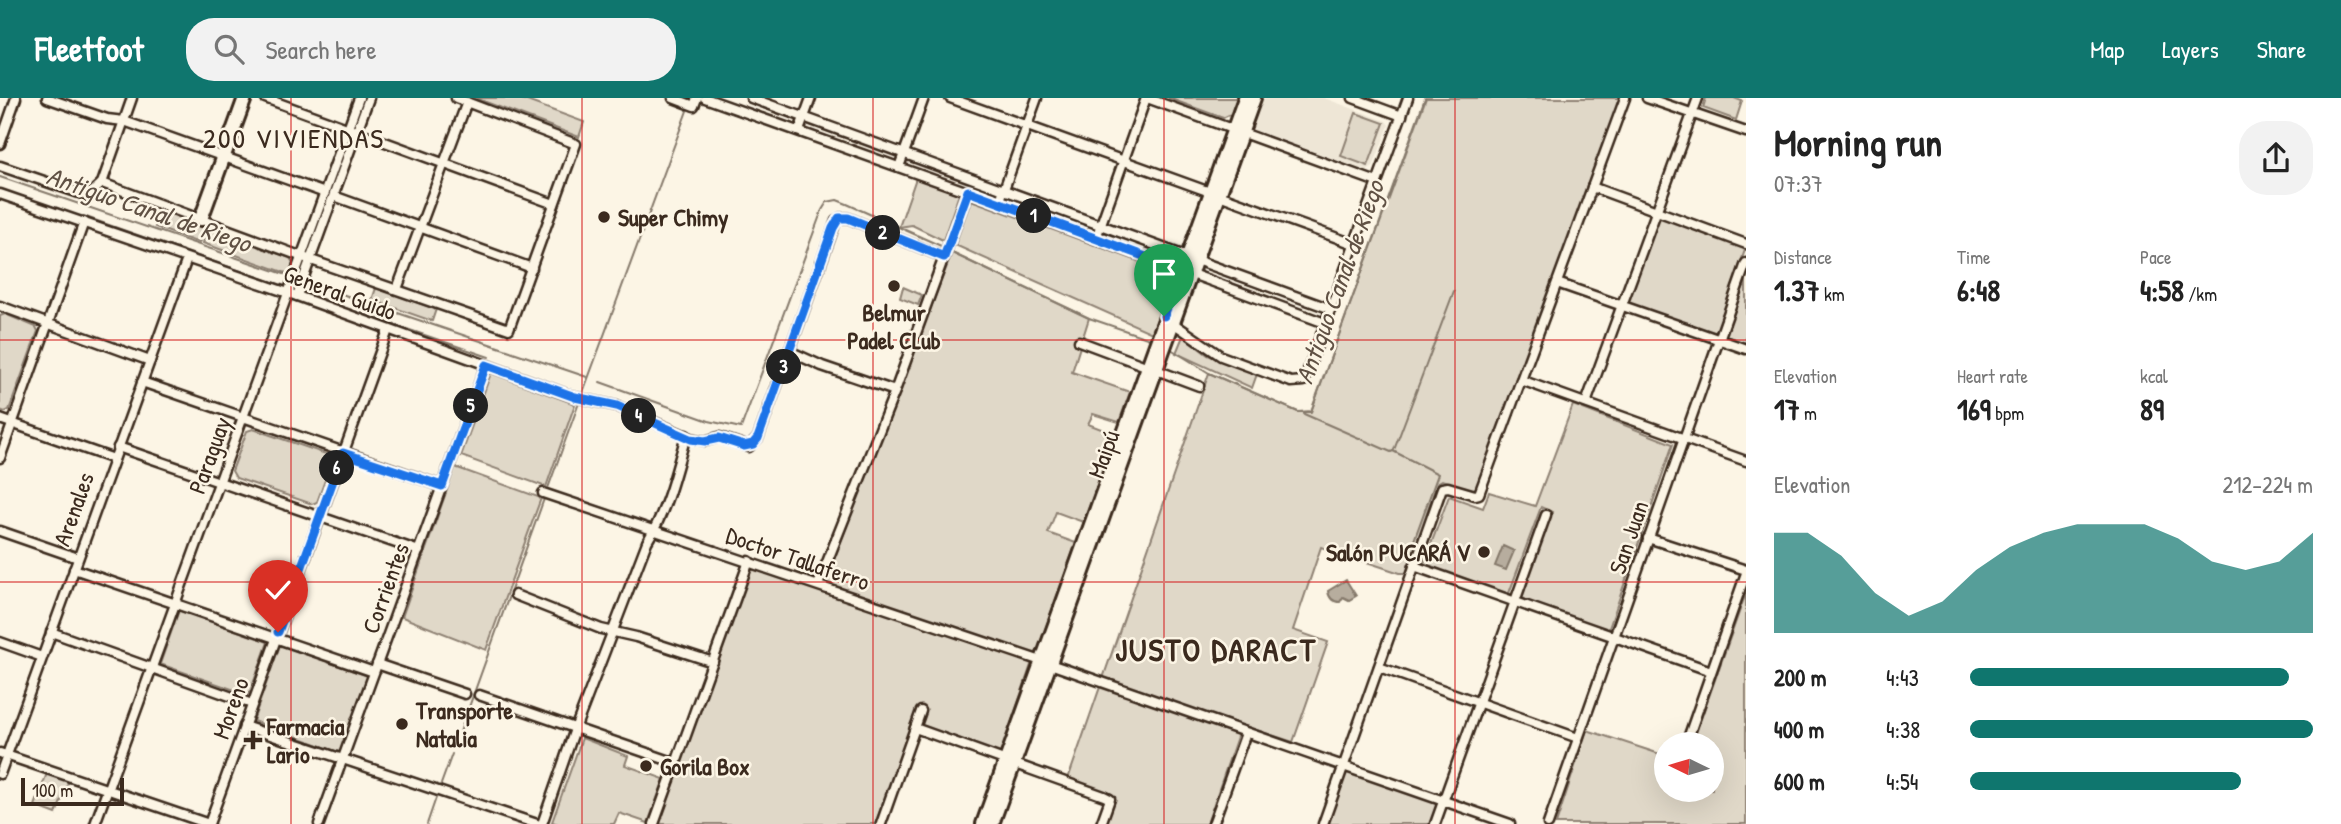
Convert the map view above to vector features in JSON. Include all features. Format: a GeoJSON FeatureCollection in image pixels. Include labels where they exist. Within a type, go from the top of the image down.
{"type":"FeatureCollection","features":[{"type":"Feature","properties":{"kind":"street"},"geometry":{"type":"LineString","coordinates":[[0,144],[16,98]]}},
{"type":"Feature","properties":{"kind":"street"},"geometry":{"type":"LineString","coordinates":[[47,98],[107,119],[124,121],[532,268],[576,144],[456,98]]}},
{"type":"Feature","properties":{"kind":"street"},"geometry":{"type":"LineString","coordinates":[[0,166],[88,196],[102,183],[132,98]]}},
{"type":"Feature","properties":{"kind":"street"},"geometry":{"type":"LineString","coordinates":[[201,219],[245,98]]}},
{"type":"Feature","properties":{"kind":"street"},"geometry":{"type":"LineString","coordinates":[[265,98],[554,204]]}},
{"type":"Feature","properties":{"kind":"street","name":"Paraguay"},"geometry":{"type":"LineString","coordinates":[[353,130],[359,98]]}},
{"type":"Feature","properties":{"kind":"street","name":"Paraguay"},"geometry":{"type":"LineString","coordinates":[[95,824],[243,417],[293,295],[353,130],[369,98]]}},
{"type":"Feature","properties":{"kind":"street"},"geometry":{"type":"LineString","coordinates":[[705,98],[968,191],[1325,323]]}},
{"type":"Feature","properties":{"kind":"street"},"geometry":{"type":"LineString","coordinates":[[751,98],[1331,309]]}},
{"type":"Feature","properties":{"kind":"street"},"geometry":{"type":"LineString","coordinates":[[799,131],[811,98]]}},
{"type":"Feature","properties":{"kind":"street"},"geometry":{"type":"LineString","coordinates":[[899,167],[924,98]]}},
{"type":"Feature","properties":{"kind":"street"},"geometry":{"type":"LineString","coordinates":[[950,98],[1354,244]]}},
{"type":"Feature","properties":{"kind":"street"},"geometry":{"type":"LineString","coordinates":[[999,203],[1037,98]]}},
{"type":"Feature","properties":{"kind":"street"},"geometry":{"type":"LineString","coordinates":[[1096,238],[1147,98],[1377,181]]}},
{"type":"Feature","properties":{"kind":"street","name":"Maipú"},"geometry":{"type":"LineString","coordinates":[[992,824],[1010,762],[1237,131],[1245,98]]}},
{"type":"Feature","properties":{"kind":"street","name":"Maipú"},"geometry":{"type":"LineString","coordinates":[[1237,131],[1254,98]]}},
{"type":"Feature","properties":{"kind":"street"},"geometry":{"type":"LineString","coordinates":[[1353,98],[1402,116]]}},
{"type":"Feature","properties":{"kind":"street"},"geometry":{"type":"LineString","coordinates":[[1168,320],[1221,356],[1291,382],[1304,382],[1408,98]]}},
{"type":"Feature","properties":{"kind":"street"},"geometry":{"type":"LineString","coordinates":[[1323,824],[1441,488],[1479,494],[1625,98]]}},
{"type":"Feature","properties":{"kind":"street"},"geometry":{"type":"LineString","coordinates":[[1647,98],[1746,132]]}},
{"type":"Feature","properties":{"kind":"street"},"geometry":{"type":"LineString","coordinates":[[1586,403],[1698,98]]}},
{"type":"Feature","properties":{"kind":"street"},"geometry":{"type":"LineString","coordinates":[[678,99],[696,102]]}},
{"type":"Feature","properties":{"kind":"street"},"geometry":{"type":"LineString","coordinates":[[397,289],[467,102]]}},
{"type":"Feature","properties":{"kind":"street","name":"General Guido"},"geometry":{"type":"LineString","coordinates":[[102,183],[509,329],[532,268]]}},
{"type":"Feature","properties":{"kind":"street"},"geometry":{"type":"LineString","coordinates":[[1592,187],[1746,244]]}},
{"type":"Feature","properties":{"kind":"street"},"geometry":{"type":"LineString","coordinates":[[818,585],[895,391],[968,191]]}},
{"type":"Feature","properties":{"kind":"street","name":"General Guido"},"geometry":{"type":"LineString","coordinates":[[0,194],[577,397],[617,406],[698,441],[719,438],[749,447],[758,438],[789,351]]}},
{"type":"Feature","properties":{"kind":"street"},"geometry":{"type":"LineString","coordinates":[[895,391],[822,366],[789,351],[836,221],[839,218],[848,218],[944,257]]}},
{"type":"Feature","properties":{"kind":"street"},"geometry":{"type":"LineString","coordinates":[[0,458],[84,222]]}},
{"type":"Feature","properties":{"kind":"street","name":"Arenales"},"geometry":{"type":"LineString","coordinates":[[0,774],[3,754],[42,657],[187,259]]}},
{"type":"Feature","properties":{"kind":"street","name":"San Juan"},"geometry":{"type":"LineString","coordinates":[[1548,824],[1746,263]]}},
{"type":"Feature","properties":{"kind":"street"},"geometry":{"type":"LineString","coordinates":[[1557,283],[1746,349]]}},
{"type":"Feature","properties":{"kind":"street"},"geometry":{"type":"LineString","coordinates":[[0,306],[150,361]]}},
{"type":"Feature","properties":{"kind":"street","name":"Moreno"},"geometry":{"type":"LineString","coordinates":[[209,824],[388,330]]}},
{"type":"Feature","properties":{"kind":"street"},"geometry":{"type":"LineString","coordinates":[[1079,341],[1199,386]]}},
{"type":"Feature","properties":{"kind":"street","name":"Corrientes"},"geometry":{"type":"LineString","coordinates":[[319,824],[486,365]]}},
{"type":"Feature","properties":{"kind":"street"},"geometry":{"type":"LineString","coordinates":[[1521,380],[1746,461]]}},
{"type":"Feature","properties":{"kind":"street"},"geometry":{"type":"LineString","coordinates":[[142,382],[442,486]]}},
{"type":"Feature","properties":{"kind":"street"},"geometry":{"type":"LineString","coordinates":[[0,419],[114,459]]}},
{"type":"Feature","properties":{"kind":"street"},"geometry":{"type":"LineString","coordinates":[[542,824],[575,729],[675,476],[686,435]]}},
{"type":"Feature","properties":{"kind":"street"},"geometry":{"type":"LineString","coordinates":[[118,447],[419,551]]}},
{"type":"Feature","properties":{"kind":"street","name":"Doctor Tallaferro"},"geometry":{"type":"LineString","coordinates":[[547,494],[1510,824]]}},
{"type":"Feature","properties":{"kind":"street"},"geometry":{"type":"LineString","coordinates":[[1435,824],[1546,515]]}},
{"type":"Feature","properties":{"kind":"street"},"geometry":{"type":"LineString","coordinates":[[0,531],[78,558]]}},
{"type":"Feature","properties":{"kind":"street"},"geometry":{"type":"LineString","coordinates":[[1648,538],[1746,572],[1690,732]]}},
{"type":"Feature","properties":{"kind":"street"},"geometry":{"type":"LineString","coordinates":[[654,824],[748,561]]}},
{"type":"Feature","properties":{"kind":"street"},"geometry":{"type":"LineString","coordinates":[[1414,566],[1712,671]]}},
{"type":"Feature","properties":{"kind":"street"},"geometry":{"type":"LineString","coordinates":[[74,569],[276,638],[465,694]]}},
{"type":"Feature","properties":{"kind":"street"},"geometry":{"type":"LineString","coordinates":[[515,595],[568,617],[713,662]]}},
{"type":"Feature","properties":{"kind":"street"},"geometry":{"type":"LineString","coordinates":[[51,632],[252,704]]}},
{"type":"Feature","properties":{"kind":"street"},"geometry":{"type":"LineString","coordinates":[[0,642],[42,657]]}},
{"type":"Feature","properties":{"kind":"street"},"geometry":{"type":"LineString","coordinates":[[1379,667],[1578,738]]}},
{"type":"Feature","properties":{"kind":"street"},"geometry":{"type":"LineString","coordinates":[[479,695],[676,763]]}},
{"type":"Feature","properties":{"kind":"street"},"geometry":{"type":"LineString","coordinates":[[881,824],[921,711]]}},
{"type":"Feature","properties":{"kind":"street"},"geometry":{"type":"LineString","coordinates":[[244,726],[537,824]]}},
{"type":"Feature","properties":{"kind":"street"},"geometry":{"type":"LineString","coordinates":[[915,729],[1110,799],[1101,824]]}},
{"type":"Feature","properties":{"kind":"street"},"geometry":{"type":"LineString","coordinates":[[1213,824],[1246,733]]}},
{"type":"Feature","properties":{"kind":"street"},"geometry":{"type":"LineString","coordinates":[[3,754],[209,824]]}},
{"type":"Feature","properties":{"kind":"street","name":"Maipú"},"geometry":{"type":"LineString","coordinates":[[983,824],[1010,762]]}},
{"type":"Feature","properties":{"kind":"shaded area"},"geometry":{"type":"Polygon","coordinates":[[[475,98],[519,98],[584,122],[579,137],[475,98]]]}},
{"type":"Feature","properties":{"kind":"shaded area"},"geometry":{"type":"Polygon","coordinates":[[[1168,98],[1237,98],[1231,114],[1223,118],[1168,98]]]}},
{"type":"Feature","properties":{"kind":"shaded area"},"geometry":{"type":"Polygon","coordinates":[[[1261,98],[1324,98],[1386,121],[1389,125],[1373,167],[1367,171],[1254,130],[1252,124],[1261,98]]]}},
{"type":"Feature","properties":{"kind":"shaded area"},"geometry":{"type":"Polygon","coordinates":[[[1426,98],[1621,98],[1477,487],[1472,490],[1442,480],[1437,483],[1406,573],[1321,547],[1293,630],[1328,642],[1293,742],[1241,725],[1207,824],[1102,824],[1110,799],[1067,782],[1209,373],[1298,412],[1311,411],[1426,98]]]}},
{"type":"Feature","properties":{"kind":"shaded area"},"geometry":{"type":"Polygon","coordinates":[[[1706,98],[1734,98],[1742,101],[1736,120],[1703,108],[1706,98]]]}},
{"type":"Feature","properties":{"kind":"shaded area"},"geometry":{"type":"Polygon","coordinates":[[[1356,113],[1384,123],[1368,166],[1341,156],[1356,113]]]}},
{"type":"Feature","properties":{"kind":"shaded area"},"geometry":{"type":"Polygon","coordinates":[[[916,178],[959,194],[943,240],[912,225],[899,227],[916,178]]]}},
{"type":"Feature","properties":{"kind":"shaded area"},"geometry":{"type":"Polygon","coordinates":[[[971,200],[1168,272],[1172,277],[1152,333],[955,245],[971,200]]]}},
{"type":"Feature","properties":{"kind":"shaded area"},"geometry":{"type":"Polygon","coordinates":[[[161,210],[205,226],[199,243],[155,227],[161,210]]]}},
{"type":"Feature","properties":{"kind":"shaded area"},"geometry":{"type":"Polygon","coordinates":[[[1657,213],[1746,247],[1716,334],[1626,302],[1657,213]]]}},
{"type":"Feature","properties":{"kind":"shaded area"},"geometry":{"type":"Polygon","coordinates":[[[213,229],[290,258],[293,263],[289,274],[203,243],[206,232],[213,229]]]}},
{"type":"Feature","properties":{"kind":"shaded area"},"geometry":{"type":"Polygon","coordinates":[[[952,253],[1089,318],[1072,372],[1130,392],[1119,422],[1093,414],[1088,424],[1117,435],[1083,522],[1056,512],[1048,533],[1076,543],[1037,652],[1033,654],[825,583],[952,253]]]}},
{"type":"Feature","properties":{"kind":"shaded area"},"geometry":{"type":"Polygon","coordinates":[[[1746,280],[1746,344],[1724,335],[1746,280]]]}},
{"type":"Feature","properties":{"kind":"shaded area"},"geometry":{"type":"Polygon","coordinates":[[[903,287],[922,295],[918,305],[900,298],[903,287]]]}},
{"type":"Feature","properties":{"kind":"shaded area"},"geometry":{"type":"Polygon","coordinates":[[[376,288],[436,309],[432,321],[372,300],[376,288]]]}},
{"type":"Feature","properties":{"kind":"shaded area"},"geometry":{"type":"Polygon","coordinates":[[[5,314],[36,327],[38,331],[9,410],[5,412],[0,410],[0,316],[5,314]]]}},
{"type":"Feature","properties":{"kind":"shaded area"},"geometry":{"type":"Polygon","coordinates":[[[1183,336],[1208,355],[1257,374],[1252,388],[1176,353],[1183,336]]]}},
{"type":"Feature","properties":{"kind":"shaded area"},"geometry":{"type":"Polygon","coordinates":[[[491,373],[575,404],[546,487],[461,456],[491,373]]]}},
{"type":"Feature","properties":{"kind":"shaded area"},"geometry":{"type":"Polygon","coordinates":[[[1573,405],[1673,444],[1608,631],[1525,601],[1522,596],[1552,512],[1541,507],[1506,595],[1425,566],[1424,563],[1449,496],[1483,508],[1489,492],[1535,506],[1573,405]]]}},
{"type":"Feature","properties":{"kind":"shaded area"},"geometry":{"type":"Polygon","coordinates":[[[253,429],[329,455],[332,461],[317,502],[312,504],[236,478],[232,471],[247,431],[253,429]]]}},
{"type":"Feature","properties":{"kind":"shaded area"},"geometry":{"type":"Polygon","coordinates":[[[455,467],[541,498],[486,650],[402,617],[455,467]]]}},
{"type":"Feature","properties":{"kind":"shaded area"},"geometry":{"type":"Polygon","coordinates":[[[1503,546],[1514,551],[1506,570],[1495,566],[1503,546]]]}},
{"type":"Feature","properties":{"kind":"shaded area"},"geometry":{"type":"Polygon","coordinates":[[[757,568],[1032,662],[1000,756],[912,726],[875,824],[657,824],[749,572],[757,568]]]}},
{"type":"Feature","properties":{"kind":"shaded area"},"geometry":{"type":"Polygon","coordinates":[[[1346,580],[1356,596],[1349,600],[1343,597],[1340,602],[1330,598],[1328,591],[1346,580]]]}},
{"type":"Feature","properties":{"kind":"shaded area"},"geometry":{"type":"Polygon","coordinates":[[[1746,593],[1746,824],[1556,824],[1587,730],[1654,752],[1654,802],[1724,802],[1724,732],[1696,732],[1746,593]]]}},
{"type":"Feature","properties":{"kind":"shaded area"},"geometry":{"type":"Polygon","coordinates":[[[179,610],[268,642],[249,695],[160,664],[179,610]]]}},
{"type":"Feature","properties":{"kind":"shaded area"},"geometry":{"type":"Polygon","coordinates":[[[280,645],[368,676],[341,753],[253,721],[280,645]]]}},
{"type":"Feature","properties":{"kind":"shaded area"},"geometry":{"type":"Polygon","coordinates":[[[582,738],[628,756],[625,765],[664,779],[648,823],[619,813],[614,824],[552,822],[582,738]]]}},
{"type":"Feature","properties":{"kind":"shaded area"},"geometry":{"type":"Polygon","coordinates":[[[1344,767],[1443,801],[1435,824],[1323,824],[1344,767]]]}},
{"type":"Feature","properties":{"kind":"shaded area"},"geometry":{"type":"Polygon","coordinates":[[[47,773],[69,781],[56,814],[35,806],[47,773]]]}},
{"type":"Feature","properties":{"kind":"waterway"},"geometry":{"type":"LineString","coordinates":[[355,124],[364,98]]}},
{"type":"Feature","properties":{"kind":"waterway","name":"Antiguo Canal de Riego"},"geometry":{"type":"LineString","coordinates":[[1171,349],[1209,373],[1298,412],[1311,412],[1425,98]]}},
{"type":"Feature","properties":{"kind":"waterway"},"geometry":{"type":"LineString","coordinates":[[582,395],[688,108]]}},
{"type":"Feature","properties":{"kind":"waterway"},"geometry":{"type":"LineString","coordinates":[[311,245],[351,135]]}},
{"type":"Feature","properties":{"kind":"waterway","name":"Antiguo Canal de Riego"},"geometry":{"type":"LineString","coordinates":[[0,177],[287,275]]}},
{"type":"Feature","properties":{"kind":"waterway","name":"Antiguo Canal de Riego"},"geometry":{"type":"LineString","coordinates":[[600,382],[709,421],[741,428],[827,202],[837,200],[941,246]]}},
{"type":"Feature","properties":{"kind":"waterway"},"geometry":{"type":"LineString","coordinates":[[83,216],[278,284]]}},
{"type":"Feature","properties":{"kind":"waterway","name":"Antiguo Canal de Riego"},"geometry":{"type":"LineString","coordinates":[[952,253],[1089,318],[1150,339]]}},
{"type":"Feature","properties":{"kind":"waterway"},"geometry":{"type":"LineString","coordinates":[[294,290],[303,268]]}},
{"type":"Feature","properties":{"kind":"waterway"},"geometry":{"type":"LineString","coordinates":[[1727,328],[1746,280]]}},
{"type":"Feature","properties":{"kind":"waterway","name":"Antiguo Canal de Riego"},"geometry":{"type":"LineString","coordinates":[[309,283],[587,377]]}},
{"type":"Feature","properties":{"kind":"waterway"},"geometry":{"type":"LineString","coordinates":[[1394,450],[1454,291]]}},
{"type":"Feature","properties":{"kind":"waterway"},"geometry":{"type":"LineString","coordinates":[[310,296],[489,357]]}},
{"type":"Feature","properties":{"kind":"waterway"},"geometry":{"type":"LineString","coordinates":[[547,491],[580,400]]}},
{"type":"Feature","properties":{"kind":"waterway"},"geometry":{"type":"LineString","coordinates":[[1304,414],[1393,451],[1438,474],[1408,557]]}},
{"type":"Feature","properties":{"kind":"waterway"},"geometry":{"type":"LineString","coordinates":[[460,732],[545,496]]}},
{"type":"Feature","properties":{"kind":"waterway"},"geometry":{"type":"LineString","coordinates":[[440,787],[452,754]]}},
{"type":"Feature","properties":{"kind":"waterway"},"geometry":{"type":"LineString","coordinates":[[427,824],[437,795]]}},
{"type":"Feature","properties":{"kind":"place","name":"Super Chimy"},"geometry":{"type":"Point","coordinates":[604,217]}},
{"type":"Feature","properties":{"kind":"place","name":"Belmur Padel CLub"},"geometry":{"type":"Point","coordinates":[894,286]}},
{"type":"Feature","properties":{"kind":"place","name":"Salón PUCARÁ V"},"geometry":{"type":"Point","coordinates":[1484,552]}},
{"type":"Feature","properties":{"kind":"place","name":"Transporte Natalia"},"geometry":{"type":"Point","coordinates":[402,724]}},
{"type":"Feature","properties":{"kind":"place","name":"Farmacia Lario"},"geometry":{"type":"Point","coordinates":[253,740]}},
{"type":"Feature","properties":{"kind":"place","name":"Gorila Box"},"geometry":{"type":"Point","coordinates":[646,766]}},
{"type":"Feature","properties":{"kind":"district","name":"200 VIVIENDAS"},"geometry":{"type":"Point","coordinates":[294,138]}},
{"type":"Feature","properties":{"kind":"district","name":"JUSTO DARACT"},"geometry":{"type":"Point","coordinates":[1216,649]}},
{"type":"Feature","properties":{"kind":"route"},"geometry":{"type":"LineString","coordinates":[[278,632],[343,453],[442,486],[486,365],[575,397],[617,406],[691,439],[705,441],[719,438],[749,447],[758,438],[833,228],[839,218],[848,218],[944,257],[968,191],[1181,270],[1164,316]]}}]}
